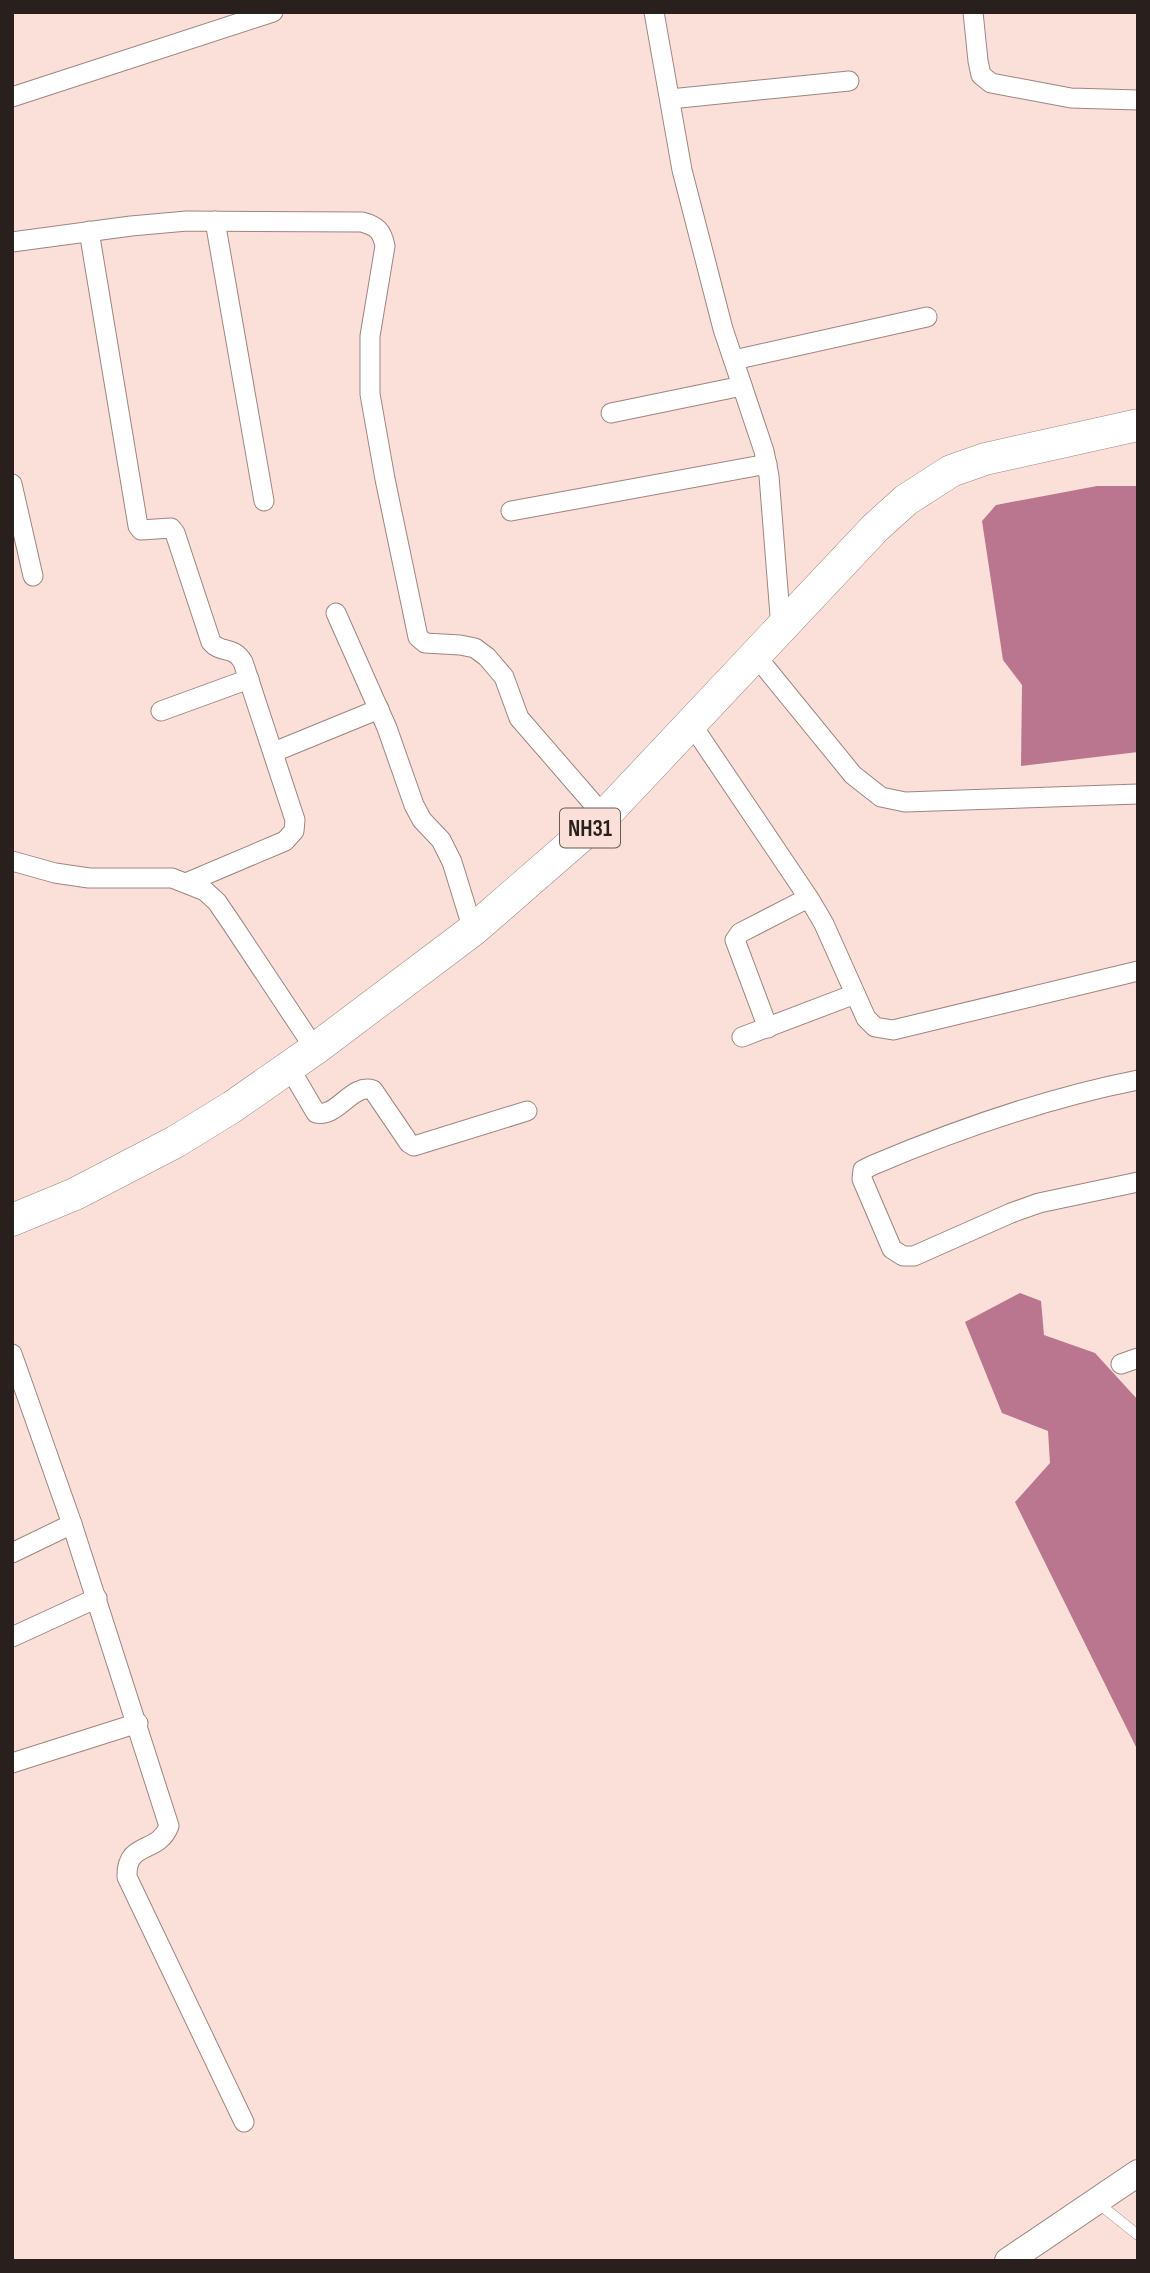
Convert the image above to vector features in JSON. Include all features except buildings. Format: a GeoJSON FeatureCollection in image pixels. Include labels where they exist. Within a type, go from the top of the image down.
{"type":"FeatureCollection","features":[{"type":"Feature","properties":{"kind":"highway","name":"NH31"},"geometry":{"type":"LineString","coordinates":[[12,1220],[75,1194],[175,1142],[316,1049],[473,930],[604,816],[875,528],[930,483],[951,471],[985,459],[1138,425]]}},
{"type":"Feature","properties":{"kind":"main road"},"geometry":{"type":"LineString","coordinates":[[1008,2261],[1138,2173]]}},
{"type":"Feature","properties":{"kind":"street"},"geometry":{"type":"LineString","coordinates":[[12,97],[273,12]]}},
{"type":"Feature","properties":{"kind":"street"},"geometry":{"type":"LineString","coordinates":[[654,12],[682,170],[716,305],[767,464],[781,628]]}},
{"type":"Feature","properties":{"kind":"street"},"geometry":{"type":"LineString","coordinates":[[973,12],[981,75],[991,83],[1071,98],[1138,100]]}},
{"type":"Feature","properties":{"kind":"street"},"geometry":{"type":"LineString","coordinates":[[670,99],[849,80]]}},
{"type":"Feature","properties":{"kind":"street"},"geometry":{"type":"LineString","coordinates":[[215,221],[264,501]]}},
{"type":"Feature","properties":{"kind":"street"},"geometry":{"type":"LineString","coordinates":[[12,242],[161,223],[362,222],[376,226],[383,236],[385,246],[370,336],[370,394],[418,637],[425,643],[435,645],[475,648],[487,657],[504,677],[519,718],[604,816]]}},
{"type":"Feature","properties":{"kind":"street"},"geometry":{"type":"LineString","coordinates":[[89,231],[138,526],[147,531],[171,528],[176,533],[211,642],[215,647],[233,650],[239,655],[249,679],[295,820],[294,831],[285,841],[186,883]]}},
{"type":"Feature","properties":{"kind":"street"},"geometry":{"type":"LineString","coordinates":[[734,360],[926,317]]}},
{"type":"Feature","properties":{"kind":"street"},"geometry":{"type":"LineString","coordinates":[[611,413],[743,386]]}},
{"type":"Feature","properties":{"kind":"street"},"geometry":{"type":"LineString","coordinates":[[511,511],[767,464]]}},
{"type":"Feature","properties":{"kind":"street"},"geometry":{"type":"LineString","coordinates":[[12,484],[33,576]]}},
{"type":"Feature","properties":{"kind":"street"},"geometry":{"type":"LineString","coordinates":[[336,613],[379,709],[414,805],[422,820],[441,840],[452,862],[473,930]]}},
{"type":"Feature","properties":{"kind":"street"},"geometry":{"type":"LineString","coordinates":[[756,656],[853,775],[881,796],[905,802],[1138,794]]}},
{"type":"Feature","properties":{"kind":"street"},"geometry":{"type":"LineString","coordinates":[[161,711],[249,679]]}},
{"type":"Feature","properties":{"kind":"street"},"geometry":{"type":"LineString","coordinates":[[274,752],[379,709]]}},
{"type":"Feature","properties":{"kind":"street"},"geometry":{"type":"LineString","coordinates":[[692,725],[824,924],[866,1018],[875,1027],[893,1030],[1138,971]]}},
{"type":"Feature","properties":{"kind":"street"},"geometry":{"type":"LineString","coordinates":[[12,861],[55,873],[89,878],[172,878],[205,891],[217,902],[316,1049]]}},
{"type":"Feature","properties":{"kind":"street"},"geometry":{"type":"LineString","coordinates":[[768,1028],[735,940],[740,933],[808,898]]}},
{"type":"Feature","properties":{"kind":"street"},"geometry":{"type":"LineString","coordinates":[[742,1037],[856,994]]}},
{"type":"Feature","properties":{"kind":"street"},"geometry":{"type":"LineString","coordinates":[[289,1067],[316,1112],[328,1112],[366,1088],[373,1090],[409,1143],[414,1146],[527,1111]]}},
{"type":"Feature","properties":{"kind":"street"},"geometry":{"type":"LineString","coordinates":[[1138,1080],[1043,1103],[976,1125],[873,1165],[863,1170],[862,1179],[892,1249],[903,1256],[914,1256],[984,1223],[1039,1203],[1138,1182]]}},
{"type":"Feature","properties":{"kind":"street"},"geometry":{"type":"LineString","coordinates":[[12,1354],[97,1598],[169,1826],[166,1835],[130,1856],[127,1877],[244,2122]]}},
{"type":"Feature","properties":{"kind":"street"},"geometry":{"type":"LineString","coordinates":[[12,1553],[72,1524]]}},
{"type":"Feature","properties":{"kind":"street"},"geometry":{"type":"LineString","coordinates":[[12,1637],[97,1598]]}},
{"type":"Feature","properties":{"kind":"street"},"geometry":{"type":"LineString","coordinates":[[12,1763],[138,1723]]}},
{"type":"Feature","properties":{"kind":"lane"},"geometry":{"type":"LineString","coordinates":[[1096,2201],[1138,2235]]}},
{"type":"Feature","properties":{"kind":"shaded area"},"geometry":{"type":"Polygon","coordinates":[[[1097,486],[1138,486],[1138,752],[1021,766],[1022,685],[1003,660],[982,521],[996,505],[1097,486]]]}},
{"type":"Feature","properties":{"kind":"shaded area"},"geometry":{"type":"Polygon","coordinates":[[[1020,1293],[1041,1301],[1044,1335],[1095,1353],[1138,1400],[1138,1751],[1015,1502],[1050,1463],[1048,1431],[1002,1413],[965,1322],[1020,1293]]]}}]}
